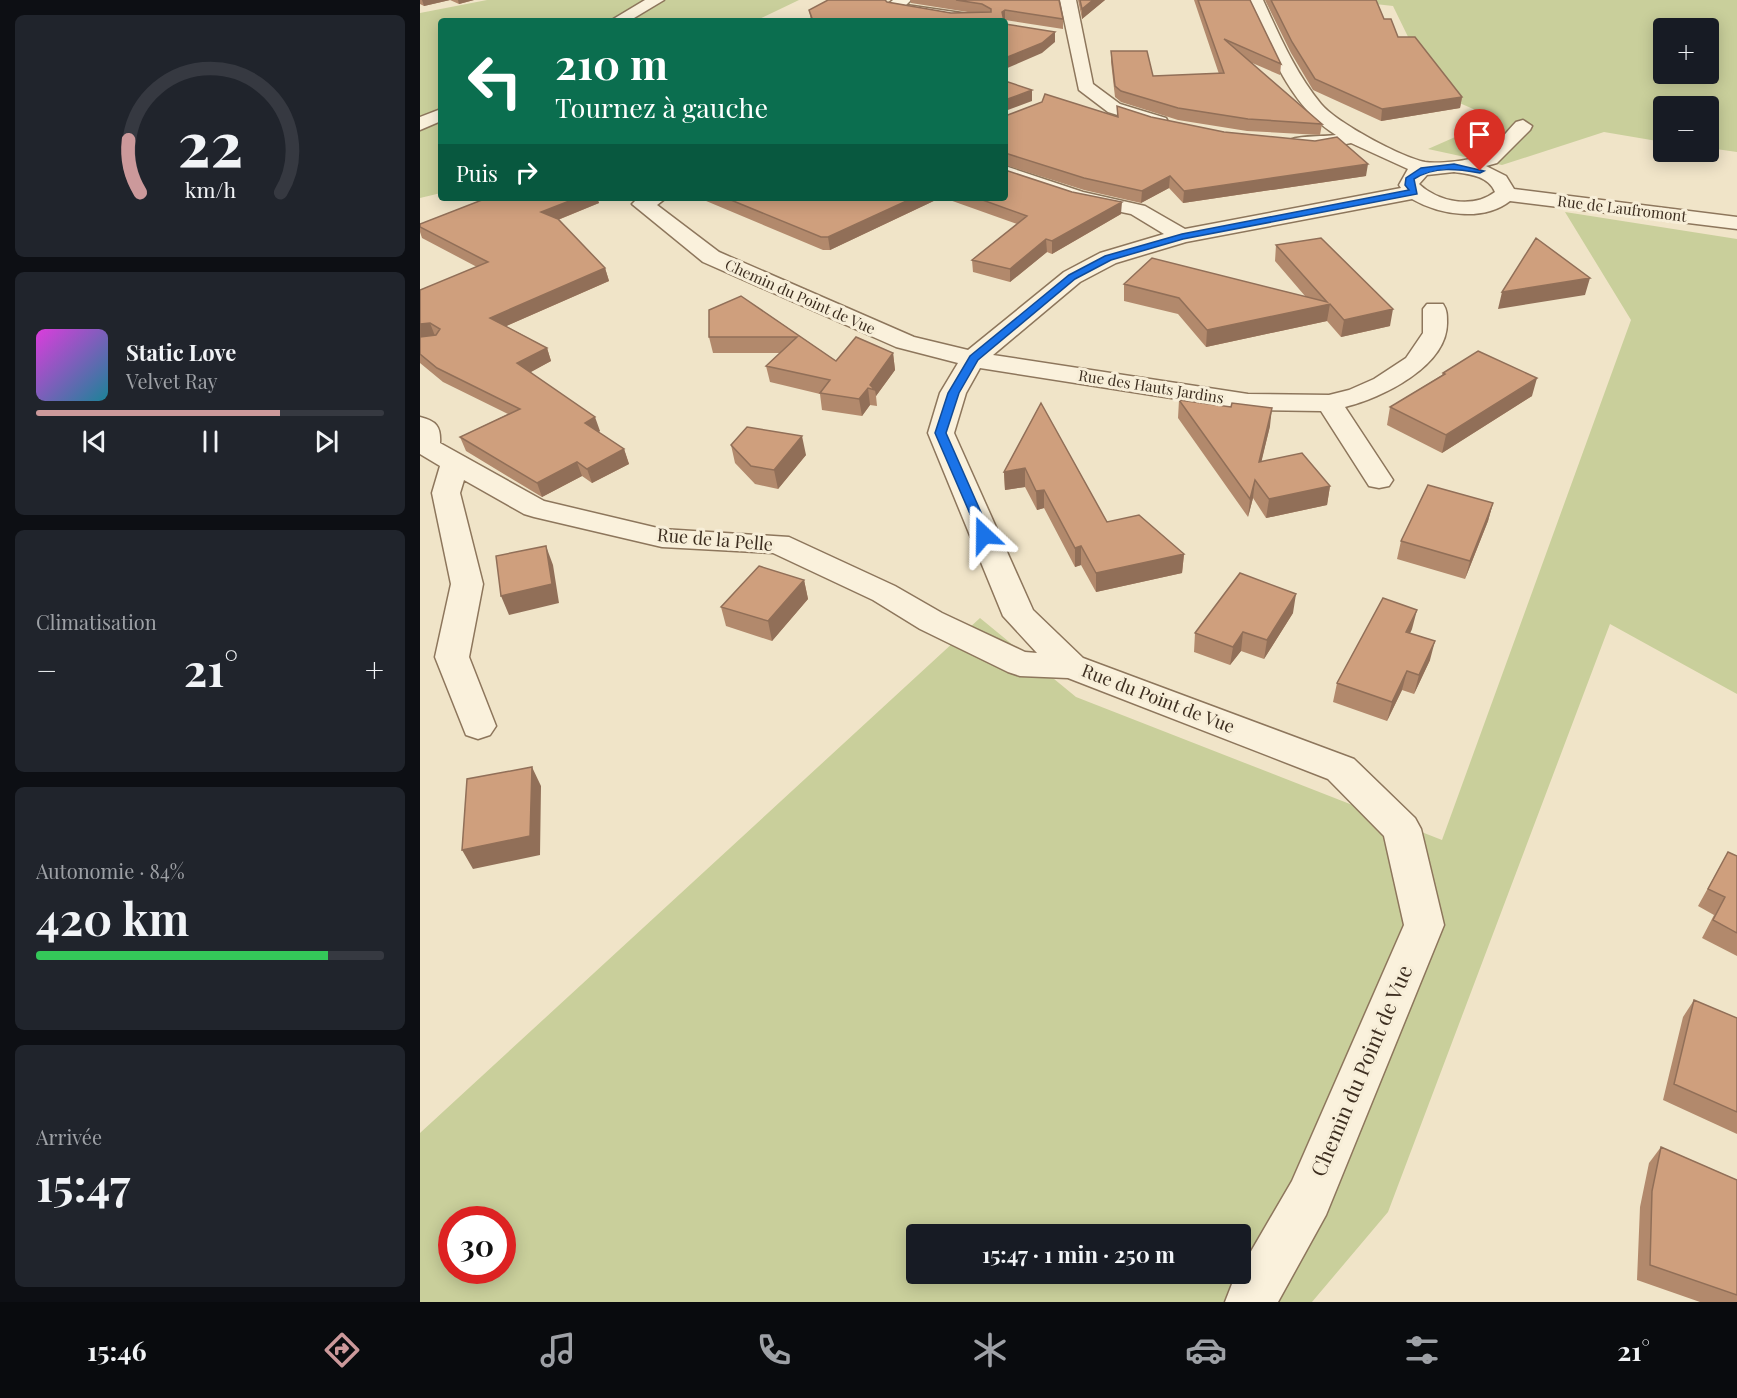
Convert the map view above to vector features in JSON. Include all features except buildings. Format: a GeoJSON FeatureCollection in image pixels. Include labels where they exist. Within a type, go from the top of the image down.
{"type":"FeatureCollection","features":[{"type":"Feature","properties":{"kind":"street"},"geometry":{"type":"LineString","coordinates":[[623,18],[656,0]]}},
{"type":"Feature","properties":{"kind":"street"},"geometry":{"type":"LineString","coordinates":[[903,0],[893,7],[963,18]]}},
{"type":"Feature","properties":{"kind":"street"},"geometry":{"type":"LineString","coordinates":[[1068,0],[1085,86],[1114,108],[1174,127]]}},
{"type":"Feature","properties":{"kind":"street"},"geometry":{"type":"LineString","coordinates":[[1255,0],[1308,102],[1326,119],[1419,181],[1444,204],[1462,207],[1494,203],[1506,194],[1504,184],[1497,178],[1464,167]]}},
{"type":"Feature","properties":{"kind":"street"},"geometry":{"type":"LineString","coordinates":[[1054,36],[1076,38]]}},
{"type":"Feature","properties":{"kind":"street"},"geometry":{"type":"LineString","coordinates":[[420,124],[438,115]]}},
{"type":"Feature","properties":{"kind":"street"},"geometry":{"type":"LineString","coordinates":[[1464,167],[1490,159],[1523,126]]}},
{"type":"Feature","properties":{"kind":"street"},"geometry":{"type":"LineString","coordinates":[[1281,141],[1316,144],[1356,137]]}},
{"type":"Feature","properties":{"kind":"street","name":"Rue du Point de Vue"},"geometry":{"type":"LineString","coordinates":[[1402,829],[1341,769],[1071,666],[1019,616],[941,433],[953,393],[974,359],[1072,277],[1108,258],[1182,236],[1419,181],[1464,167]]}},
{"type":"Feature","properties":{"kind":"street"},"geometry":{"type":"LineString","coordinates":[[1008,173],[1080,198],[1109,201],[1138,210],[1182,236]]}},
{"type":"Feature","properties":{"kind":"street","name":"Rue de Laufromont"},"geometry":{"type":"LineString","coordinates":[[1506,194],[1737,223]]}},
{"type":"Feature","properties":{"kind":"street","name":"Chemin du Point de Vue"},"geometry":{"type":"LineString","coordinates":[[649,201],[711,257],[905,342],[974,359]]}},
{"type":"Feature","properties":{"kind":"street","name":"Rue des Hauts Jardins"},"geometry":{"type":"LineString","coordinates":[[974,359],[1248,402],[1329,403],[1358,396],[1383,384],[1415,363],[1435,333],[1435,309]]}},
{"type":"Feature","properties":{"kind":"street"},"geometry":{"type":"LineString","coordinates":[[1329,403],[1379,480]]}},
{"type":"Feature","properties":{"kind":"street","name":"Rue de la Pelle"},"geometry":{"type":"LineString","coordinates":[[422,439],[455,463],[534,508],[662,538],[778,544],[884,593],[931,621],[1020,664],[1071,666]]}},
{"type":"Feature","properties":{"kind":"street"},"geometry":{"type":"LineString","coordinates":[[455,463],[446,493],[467,584],[452,657],[478,726]]}},
{"type":"Feature","properties":{"kind":"street","name":"Chemin du Point de Vue"},"geometry":{"type":"LineString","coordinates":[[1250,1302],[1309,1198],[1424,925],[1402,829]]}},
{"type":"Feature","properties":{"kind":"green space"},"geometry":{"type":"Polygon","coordinates":[[[487,0],[799,0],[761,18],[438,18],[438,194],[420,198],[420,13],[487,0]]]}},
{"type":"Feature","properties":{"kind":"green space"},"geometry":{"type":"Polygon","coordinates":[[[1339,0],[1737,0],[1737,152],[1719,149],[1719,96],[1653,96],[1653,140],[1604,132],[1502,165],[1428,149],[1496,119],[1455,101],[1413,47],[1393,6],[1339,0]]]}},
{"type":"Feature","properties":{"kind":"green space"},"geometry":{"type":"Polygon","coordinates":[[[1565,212],[1737,239],[1737,694],[1610,624],[1388,1212],[1312,1302],[420,1302],[420,1133],[980,618],[1076,697],[1442,840],[1631,320],[1565,212]]]}},
{"type":"Feature","properties":{"kind":"route"},"geometry":{"type":"LineString","coordinates":[[984,535],[941,433],[953,393],[974,359],[1072,277],[1108,258],[1182,236],[1414,192],[1409,185],[1410,178],[1424,169],[1454,166],[1480,171]]}}]}
